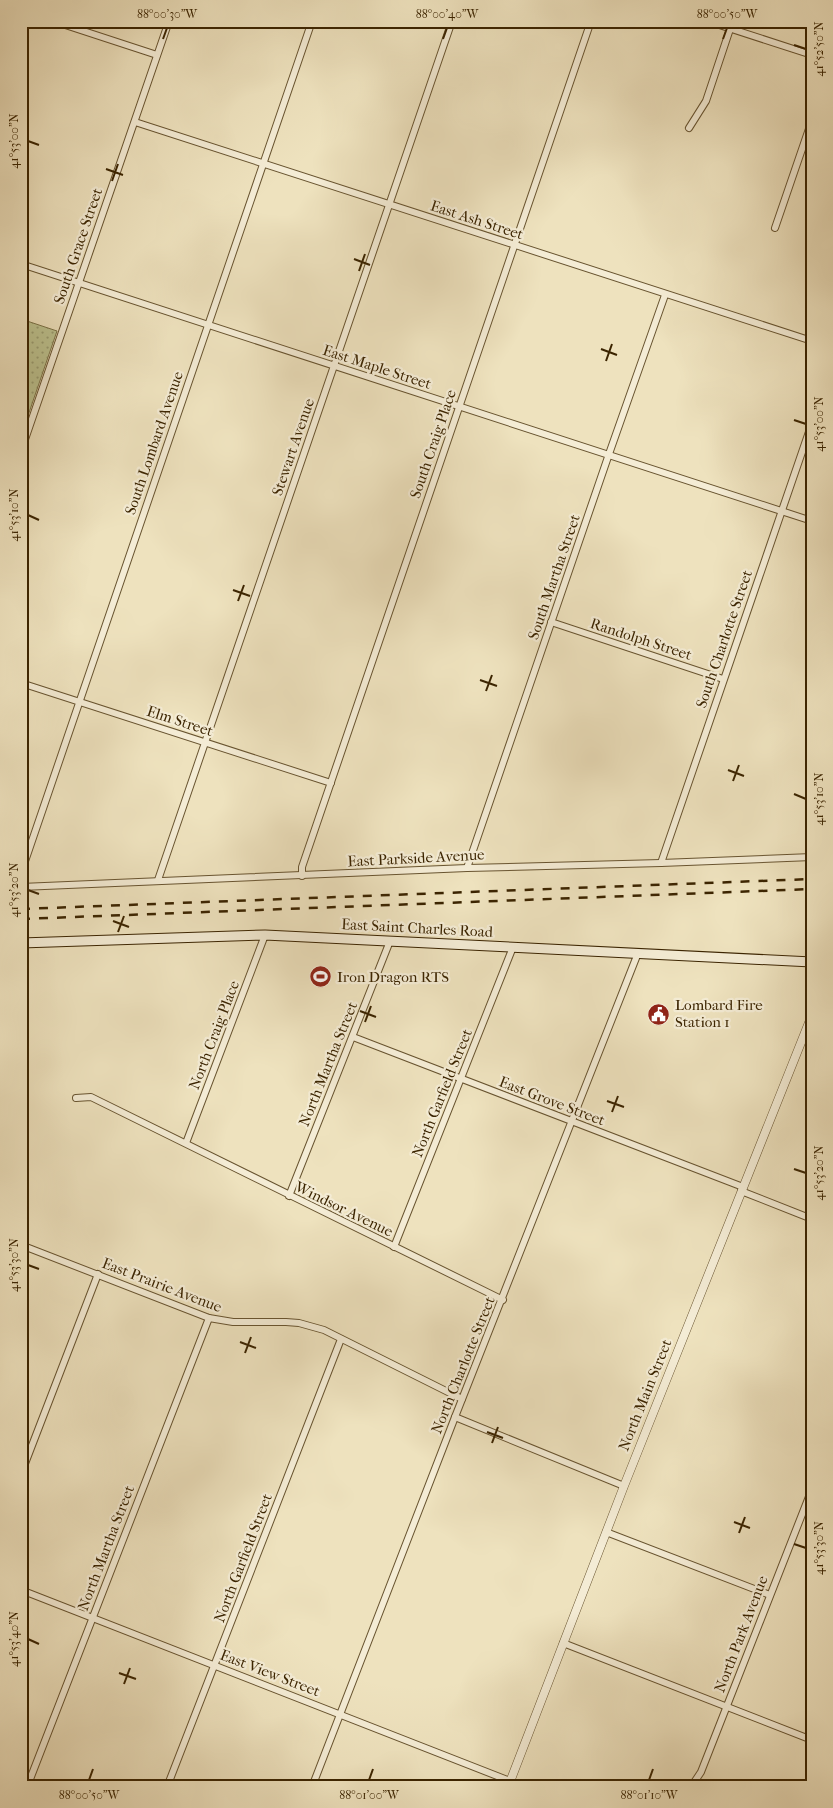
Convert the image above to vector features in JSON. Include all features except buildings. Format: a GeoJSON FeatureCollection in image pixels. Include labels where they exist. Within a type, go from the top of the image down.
{"type":"FeatureCollection","features":[{"type":"Feature","properties":{"kind":"main road","name":"East Saint Charles Road"},"geometry":{"type":"LineString","coordinates":[[21,943],[266,935],[812,962]]}},
{"type":"Feature","properties":{"kind":"street"},"geometry":{"type":"LineString","coordinates":[[53,21],[158,55]]}},
{"type":"Feature","properties":{"kind":"street","name":"South Grace Street"},"geometry":{"type":"LineString","coordinates":[[21,450],[169,21]]}},
{"type":"Feature","properties":{"kind":"street","name":"South Lombard Avenue"},"geometry":{"type":"LineString","coordinates":[[21,873],[312,21]]}},
{"type":"Feature","properties":{"kind":"street","name":"Stewart Avenue"},"geometry":{"type":"LineString","coordinates":[[158,880],[452,21]]}},
{"type":"Feature","properties":{"kind":"street","name":"South Craig Place"},"geometry":{"type":"LineString","coordinates":[[302,876],[302,867],[591,21]]}},
{"type":"Feature","properties":{"kind":"street"},"geometry":{"type":"LineString","coordinates":[[707,21],[812,55]]}},
{"type":"Feature","properties":{"kind":"street"},"geometry":{"type":"LineString","coordinates":[[689,128],[706,101],[730,29]]}},
{"type":"Feature","properties":{"kind":"street"},"geometry":{"type":"LineString","coordinates":[[775,228],[812,120]]}},
{"type":"Feature","properties":{"kind":"street","name":"East Ash Street"},"geometry":{"type":"LineString","coordinates":[[135,122],[812,341]]}},
{"type":"Feature","properties":{"kind":"street","name":"East Maple Street"},"geometry":{"type":"LineString","coordinates":[[21,264],[812,521]]}},
{"type":"Feature","properties":{"kind":"street","name":"South Martha Street"},"geometry":{"type":"LineString","coordinates":[[468,868],[665,295]]}},
{"type":"Feature","properties":{"kind":"street","name":"South Charlotte Street"},"geometry":{"type":"LineString","coordinates":[[662,863],[723,679],[812,423]]}},
{"type":"Feature","properties":{"kind":"street","name":"Randolph Street"},"geometry":{"type":"LineString","coordinates":[[551,622],[723,679]]}},
{"type":"Feature","properties":{"kind":"street","name":"Elm Street"},"geometry":{"type":"LineString","coordinates":[[21,683],[331,783]]}},
{"type":"Feature","properties":{"kind":"street","name":"East Parkside Avenue"},"geometry":{"type":"LineString","coordinates":[[21,887],[468,868],[812,857]]}},
{"type":"Feature","properties":{"kind":"street","name":"North Craig Place"},"geometry":{"type":"LineString","coordinates":[[186,1143],[266,935]]}},
{"type":"Feature","properties":{"kind":"street","name":"North Martha Street"},"geometry":{"type":"LineString","coordinates":[[289,1196],[390,941]]}},
{"type":"Feature","properties":{"kind":"street","name":"North Garfield Street"},"geometry":{"type":"LineString","coordinates":[[394,1247],[513,947]]}},
{"type":"Feature","properties":{"kind":"street","name":"North Charlotte Street"},"geometry":{"type":"LineString","coordinates":[[312,1787],[462,1399],[638,953]]}},
{"type":"Feature","properties":{"kind":"street","name":"North Main Street"},"geometry":{"type":"LineString","coordinates":[[509,1784],[624,1486],[812,1014]]}},
{"type":"Feature","properties":{"kind":"street","name":"East Grove Street"},"geometry":{"type":"LineString","coordinates":[[352,1037],[742,1189],[812,1219]]}},
{"type":"Feature","properties":{"kind":"street","name":"Windsor Avenue"},"geometry":{"type":"LineString","coordinates":[[76,1098],[91,1097],[176,1137],[289,1196],[502,1300]]}},
{"type":"Feature","properties":{"kind":"street","name":"East Prairie Avenue"},"geometry":{"type":"LineString","coordinates":[[21,1245],[222,1322],[271,1321],[299,1323],[324,1330],[462,1399]]}},
{"type":"Feature","properties":{"kind":"street"},"geometry":{"type":"LineString","coordinates":[[21,1474],[98,1274]]}},
{"type":"Feature","properties":{"kind":"street","name":"North Martha Street"},"geometry":{"type":"LineString","coordinates":[[27,1787],[209,1318]]}},
{"type":"Feature","properties":{"kind":"street","name":"North Garfield Street"},"geometry":{"type":"LineString","coordinates":[[167,1787],[341,1339]]}},
{"type":"Feature","properties":{"kind":"street"},"geometry":{"type":"LineString","coordinates":[[455,1418],[624,1486]]}},
{"type":"Feature","properties":{"kind":"street","name":"North Park Avenue"},"geometry":{"type":"LineString","coordinates":[[691,1787],[701,1772],[812,1489]]}},
{"type":"Feature","properties":{"kind":"street"},"geometry":{"type":"LineString","coordinates":[[606,1532],[770,1595]]}},
{"type":"Feature","properties":{"kind":"street","name":"East View Street"},"geometry":{"type":"LineString","coordinates":[[21,1590],[340,1714],[509,1784]]}},
{"type":"Feature","properties":{"kind":"street"},"geometry":{"type":"LineString","coordinates":[[563,1643],[812,1740]]}},
{"type":"Feature","properties":{"kind":"green space"},"geometry":{"type":"Polygon","coordinates":[[[21,319],[57,331],[21,436],[21,319]]]}},
{"type":"Feature","properties":{"kind":"railway"},"geometry":{"type":"LineString","coordinates":[[21,909],[812,879]]}},
{"type":"Feature","properties":{"kind":"railway"},"geometry":{"type":"LineString","coordinates":[[21,919],[812,889]]}},
{"type":"Feature","properties":{"kind":"place","name":"Iron Dragon RTS"},"geometry":{"type":"Point","coordinates":[321,977]}},
{"type":"Feature","properties":{"kind":"place","name":"Lombard Fire Station 1"},"geometry":{"type":"Point","coordinates":[659,1014]}}]}
